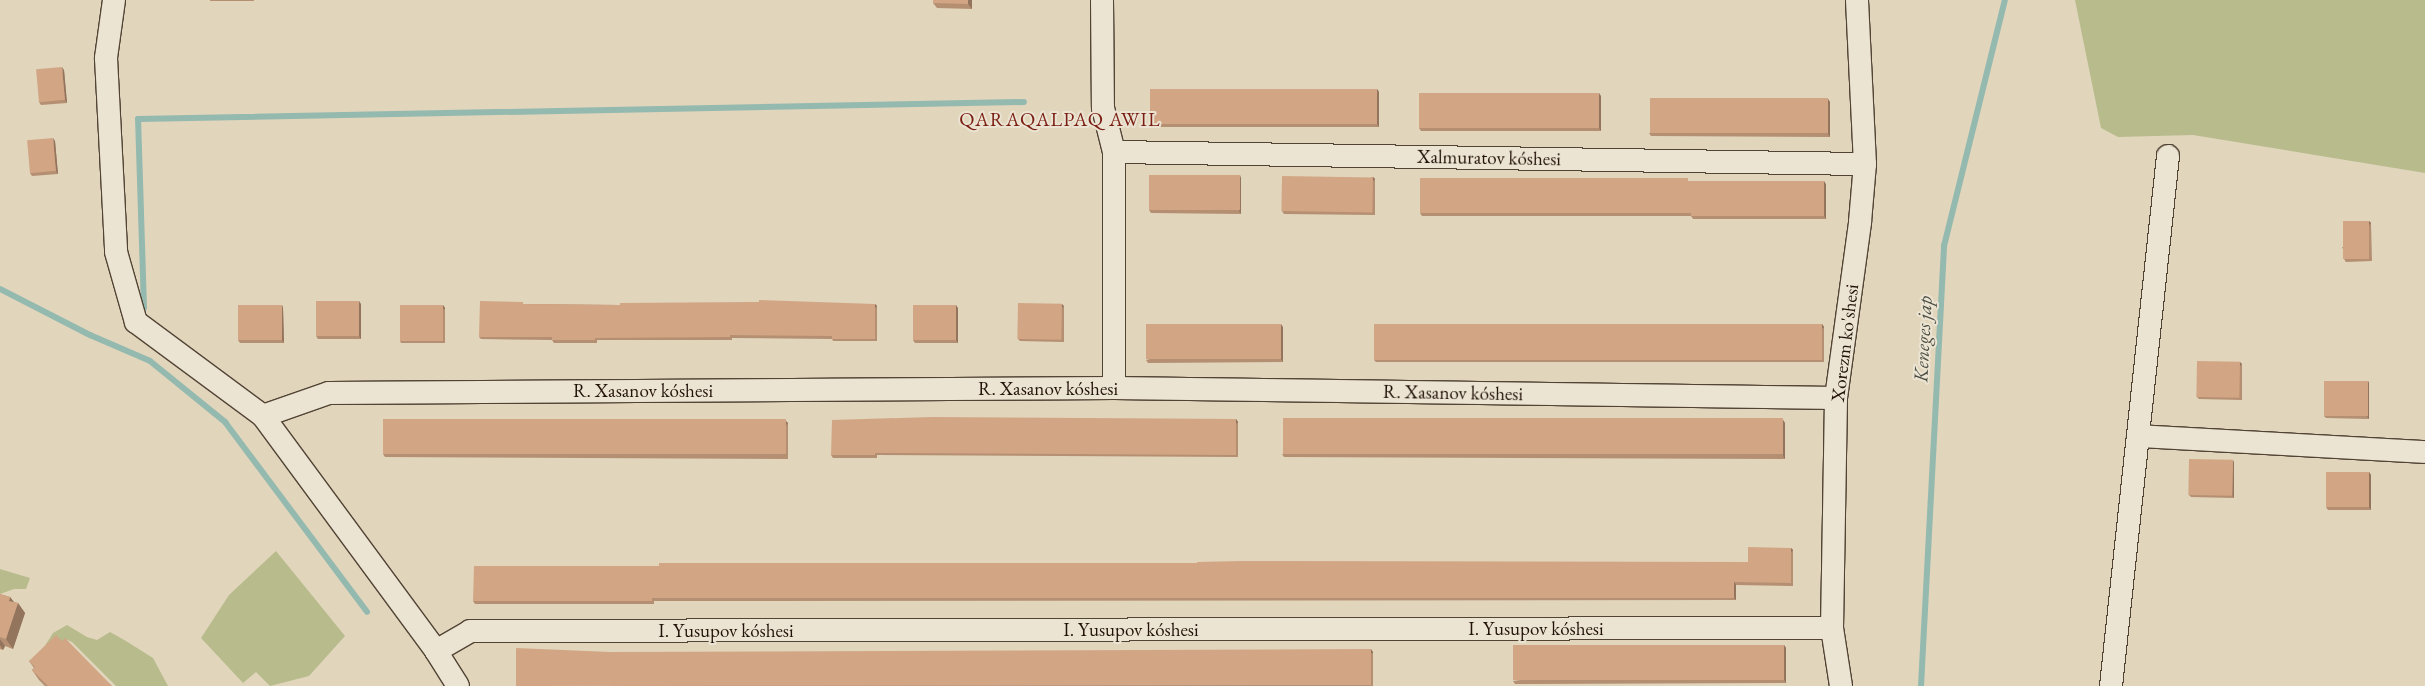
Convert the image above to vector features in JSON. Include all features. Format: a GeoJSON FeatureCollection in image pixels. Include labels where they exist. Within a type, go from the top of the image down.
{"type":"FeatureCollection","features":[{"type":"Feature","properties":{"kind":"street"},"geometry":{"type":"LineString","coordinates":[[114,0],[106,58],[116,252],[136,322],[264,416],[436,651],[458,686]]}},
{"type":"Feature","properties":{"kind":"street"},"geometry":{"type":"LineString","coordinates":[[1102,0],[1103,108],[1114,152],[1114,388]]}},
{"type":"Feature","properties":{"kind":"street","name":"Xorezm ko'shesi"},"geometry":{"type":"LineString","coordinates":[[1841,686],[1832,628],[1836,398],[1860,222],[1865,164],[1857,0]]}},
{"type":"Feature","properties":{"kind":"street","name":"Xalmuratov kóshesi"},"geometry":{"type":"LineString","coordinates":[[1114,152],[1865,164]]}},
{"type":"Feature","properties":{"kind":"street"},"geometry":{"type":"LineString","coordinates":[[2111,686],[2168,156]]}},
{"type":"Feature","properties":{"kind":"street","name":"R. Xasanov kóshesi"},"geometry":{"type":"LineString","coordinates":[[264,416],[329,393],[1114,388],[1836,398]]}},
{"type":"Feature","properties":{"kind":"street"},"geometry":{"type":"LineString","coordinates":[[2138,436],[2425,452]]}},
{"type":"Feature","properties":{"kind":"street","name":"I. Yusupov kóshesi"},"geometry":{"type":"LineString","coordinates":[[436,651],[470,631],[1832,628]]}},
{"type":"Feature","properties":{"kind":"green space"},"geometry":{"type":"Polygon","coordinates":[[[2075,0],[2425,0],[2425,173],[2193,135],[2118,137],[2101,128],[2075,0]]]}},
{"type":"Feature","properties":{"kind":"green space"},"geometry":{"type":"Polygon","coordinates":[[[276,551],[345,636],[309,676],[270,686],[256,672],[243,683],[201,638],[229,595],[276,551]]]}},
{"type":"Feature","properties":{"kind":"green space"},"geometry":{"type":"Polygon","coordinates":[[[0,569],[30,578],[26,589],[14,589],[0,594],[0,569]]]}},
{"type":"Feature","properties":{"kind":"green space"},"geometry":{"type":"Polygon","coordinates":[[[67,625],[87,637],[97,640],[110,632],[126,641],[153,658],[168,686],[116,686],[72,642],[65,639],[44,659],[41,652],[53,633],[67,625]]]}},
{"type":"Feature","properties":{"kind":"building"},"geometry":{"type":"Polygon","coordinates":[[[933,0],[968,0],[968,4],[933,3],[933,0]]]}},
{"type":"Feature","properties":{"kind":"building"},"geometry":{"type":"Polygon","coordinates":[[[62,67],[65,100],[39,102],[36,69],[62,67]]]}},
{"type":"Feature","properties":{"kind":"building"},"geometry":{"type":"Polygon","coordinates":[[[1150,89],[1377,89],[1377,124],[1150,124],[1150,89]]]}},
{"type":"Feature","properties":{"kind":"building"},"geometry":{"type":"Polygon","coordinates":[[[1419,93],[1599,93],[1599,128],[1419,128],[1419,93]]]}},
{"type":"Feature","properties":{"kind":"building"},"geometry":{"type":"Polygon","coordinates":[[[1650,98],[1828,98],[1828,133],[1650,133],[1650,98]]]}},
{"type":"Feature","properties":{"kind":"building"},"geometry":{"type":"Polygon","coordinates":[[[53,138],[56,171],[30,173],[27,140],[53,138]]]}},
{"type":"Feature","properties":{"kind":"building"},"geometry":{"type":"Polygon","coordinates":[[[1149,175],[1240,175],[1240,210],[1149,210],[1149,175]]]}},
{"type":"Feature","properties":{"kind":"building"},"geometry":{"type":"Polygon","coordinates":[[[1282,176],[1373,178],[1372,213],[1281,211],[1282,176]]]}},
{"type":"Feature","properties":{"kind":"building"},"geometry":{"type":"Polygon","coordinates":[[[1420,178],[1688,178],[1688,181],[1824,181],[1824,216],[1691,216],[1691,213],[1420,213],[1420,178]]]}},
{"type":"Feature","properties":{"kind":"building"},"geometry":{"type":"Polygon","coordinates":[[[2343,221],[2369,221],[2369,259],[2343,259],[2343,221]]]}},
{"type":"Feature","properties":{"kind":"building"},"geometry":{"type":"Polygon","coordinates":[[[759,300],[875,304],[875,339],[832,339],[832,336],[730,335],[730,337],[595,338],[595,340],[552,340],[552,337],[479,337],[480,301],[523,302],[523,304],[620,305],[620,303],[759,302],[759,300]]]}},
{"type":"Feature","properties":{"kind":"building"},"geometry":{"type":"Polygon","coordinates":[[[316,301],[359,301],[359,336],[316,336],[316,301]]]}},
{"type":"Feature","properties":{"kind":"building"},"geometry":{"type":"Polygon","coordinates":[[[1018,303],[1062,304],[1061,340],[1017,339],[1018,303]]]}},
{"type":"Feature","properties":{"kind":"building"},"geometry":{"type":"Polygon","coordinates":[[[238,305],[282,305],[282,340],[238,340],[238,305]]]}},
{"type":"Feature","properties":{"kind":"building"},"geometry":{"type":"Polygon","coordinates":[[[400,305],[443,305],[443,341],[400,341],[400,305]]]}},
{"type":"Feature","properties":{"kind":"building"},"geometry":{"type":"Polygon","coordinates":[[[913,305],[956,305],[956,340],[913,340],[913,305]]]}},
{"type":"Feature","properties":{"kind":"building"},"geometry":{"type":"Polygon","coordinates":[[[1146,324],[1281,324],[1281,359],[1146,359],[1146,324]]]}},
{"type":"Feature","properties":{"kind":"building"},"geometry":{"type":"Polygon","coordinates":[[[1374,324],[1822,324],[1822,360],[1374,360],[1374,324]]]}},
{"type":"Feature","properties":{"kind":"building"},"geometry":{"type":"Polygon","coordinates":[[[2197,361],[2240,362],[2239,398],[2196,397],[2197,361]]]}},
{"type":"Feature","properties":{"kind":"building"},"geometry":{"type":"Polygon","coordinates":[[[2324,381],[2368,381],[2368,416],[2324,416],[2324,381]]]}},
{"type":"Feature","properties":{"kind":"building"},"geometry":{"type":"Polygon","coordinates":[[[932,417],[1236,419],[1236,455],[875,453],[875,455],[831,455],[832,420],[932,417]]]}},
{"type":"Feature","properties":{"kind":"building"},"geometry":{"type":"Polygon","coordinates":[[[1283,418],[1783,418],[1783,454],[1283,454],[1283,418]]]}},
{"type":"Feature","properties":{"kind":"building"},"geometry":{"type":"Polygon","coordinates":[[[383,419],[786,419],[786,454],[383,454],[383,419]]]}},
{"type":"Feature","properties":{"kind":"building"},"geometry":{"type":"Polygon","coordinates":[[[2189,459],[2233,460],[2232,496],[2188,495],[2189,459]]]}},
{"type":"Feature","properties":{"kind":"building"},"geometry":{"type":"Polygon","coordinates":[[[2326,472],[2369,472],[2369,507],[2326,507],[2326,472]]]}},
{"type":"Feature","properties":{"kind":"building"},"geometry":{"type":"Polygon","coordinates":[[[1748,547],[1791,548],[1791,583],[1734,582],[1734,598],[652,598],[652,601],[473,601],[474,566],[659,566],[659,563],[1197,563],[1242,561],[1748,562],[1748,547]]]}},
{"type":"Feature","properties":{"kind":"building"},"geometry":{"type":"Polygon","coordinates":[[[0,594],[10,597],[9,601],[18,603],[6,639],[0,637],[0,594]]]}},
{"type":"Feature","properties":{"kind":"building"},"geometry":{"type":"Polygon","coordinates":[[[56,635],[62,641],[65,638],[112,686],[48,686],[32,670],[35,667],[29,661],[56,635]]]}},
{"type":"Feature","properties":{"kind":"building"},"geometry":{"type":"Polygon","coordinates":[[[1513,645],[1784,645],[1784,680],[1513,680],[1513,645]]]}},
{"type":"Feature","properties":{"kind":"building"},"geometry":{"type":"Polygon","coordinates":[[[516,648],[610,652],[1371,649],[1371,685],[516,686],[516,648]]]}},
{"type":"Feature","properties":{"kind":"waterway","name":"Keneges jap"},"geometry":{"type":"LineString","coordinates":[[1921,686],[1944,246],[2005,0]]}},
{"type":"Feature","properties":{"kind":"waterway"},"geometry":{"type":"LineString","coordinates":[[144,308],[138,119],[1024,102]]}},
{"type":"Feature","properties":{"kind":"waterway"},"geometry":{"type":"LineString","coordinates":[[0,289],[90,335],[150,361],[225,422],[367,612]]}},
{"type":"Feature","properties":{"kind":"district","name":"QARAQALPAQ AWIL"},"geometry":{"type":"Point","coordinates":[1060,119]}}]}
